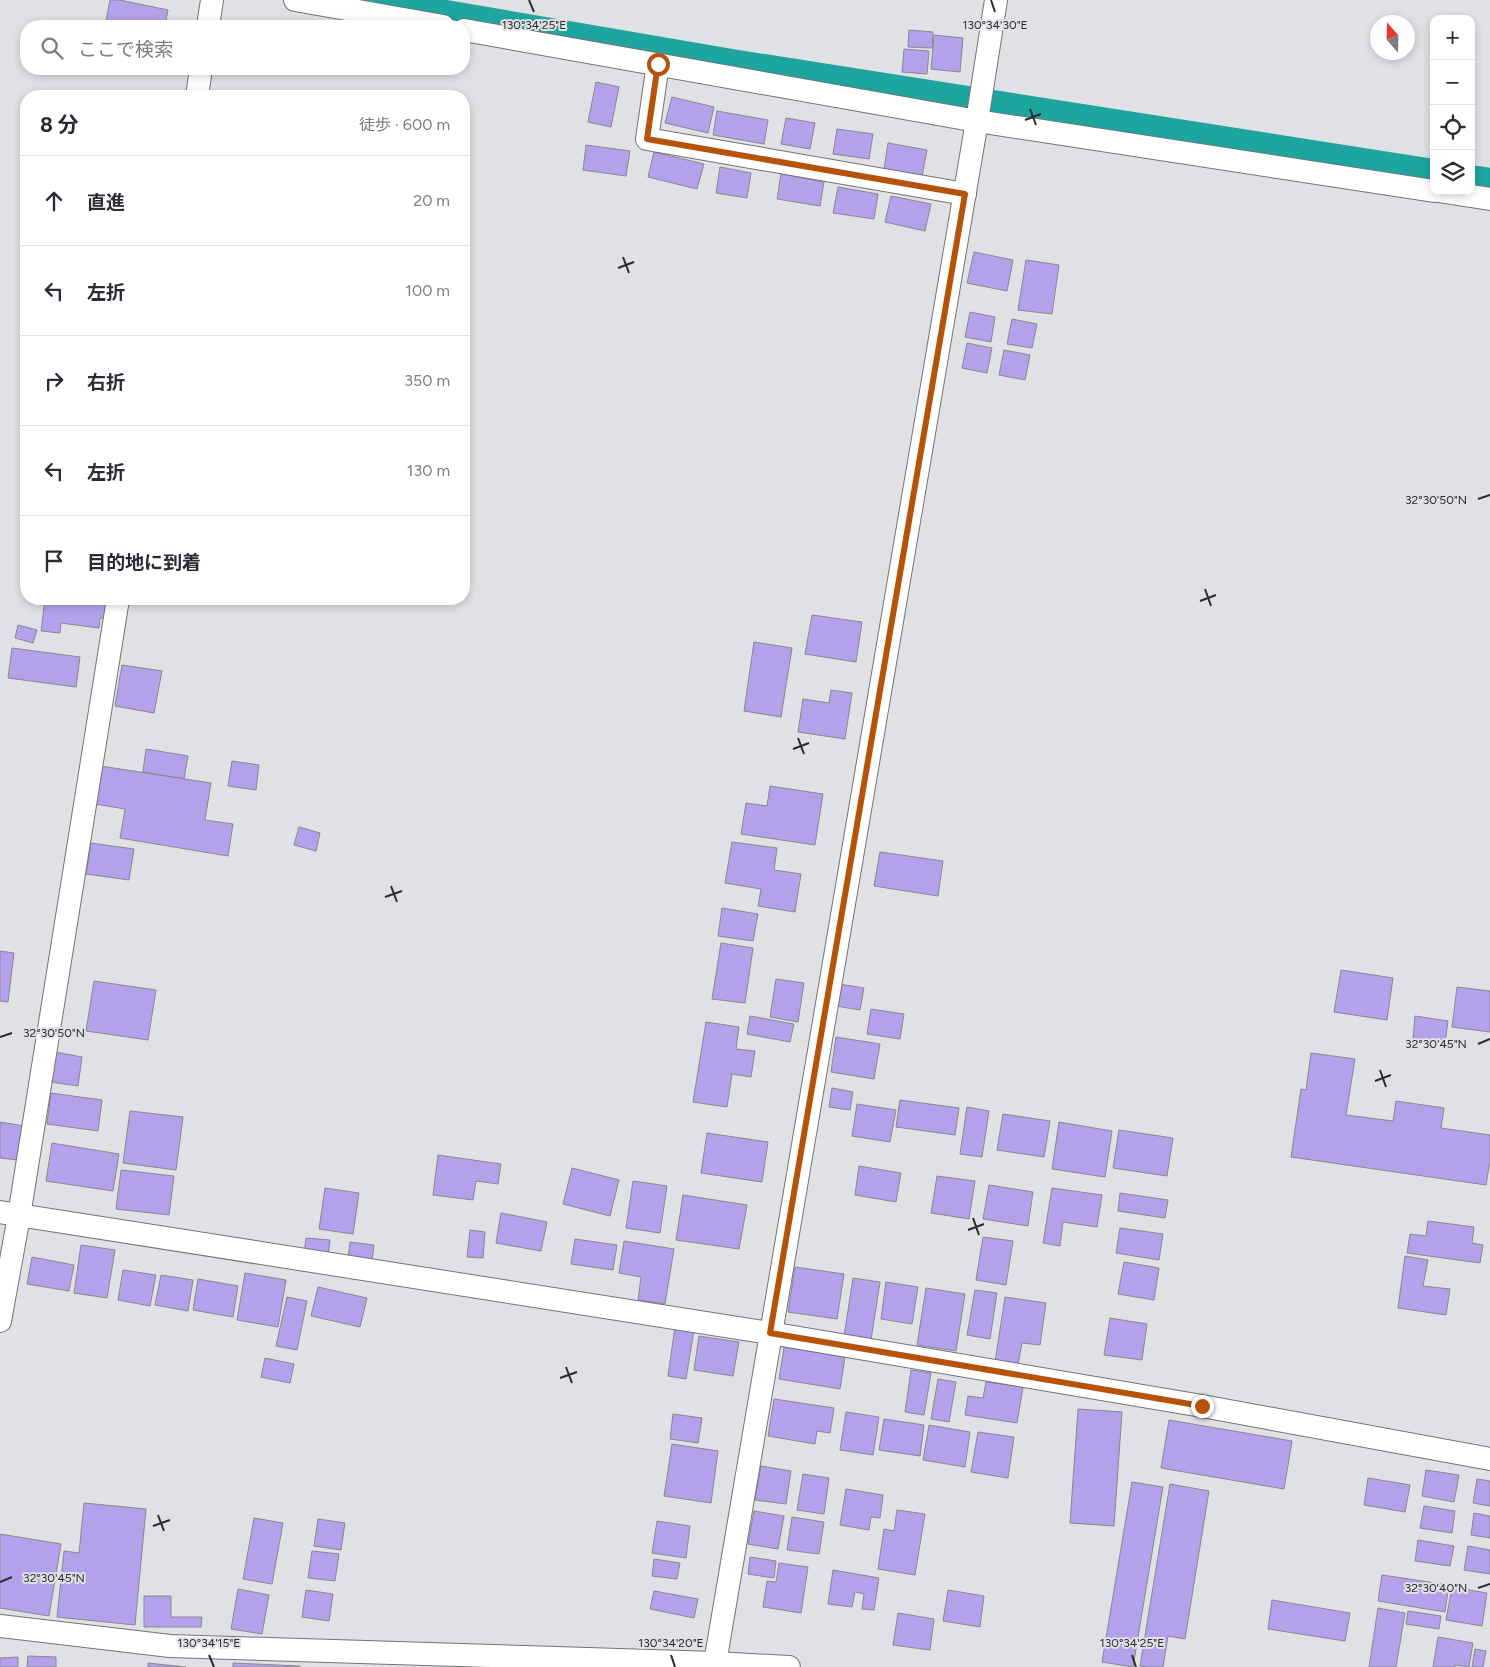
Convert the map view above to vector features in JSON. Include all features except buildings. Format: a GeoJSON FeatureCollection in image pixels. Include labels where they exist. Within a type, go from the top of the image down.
{"type":"FeatureCollection","features":[{"type":"Feature","properties":{"kind":"street"},"geometry":{"type":"LineString","coordinates":[[209,20],[212,0]]}},
{"type":"Feature","properties":{"kind":"street"},"geometry":{"type":"LineString","coordinates":[[295,0],[409,20]]}},
{"type":"Feature","properties":{"kind":"street"},"geometry":{"type":"LineString","coordinates":[[715,1663],[978,121],[996,0]]}},
{"type":"Feature","properties":{"kind":"street"},"geometry":{"type":"LineString","coordinates":[[470,31],[978,121],[1430,190]]}},
{"type":"Feature","properties":{"kind":"street"},"geometry":{"type":"LineString","coordinates":[[658,64],[647,139],[965,194]]}},
{"type":"Feature","properties":{"kind":"street"},"geometry":{"type":"LineString","coordinates":[[198,90],[200,75]]}},
{"type":"Feature","properties":{"kind":"street"},"geometry":{"type":"LineString","coordinates":[[1464,195],[1490,199]]}},
{"type":"Feature","properties":{"kind":"street"},"geometry":{"type":"LineString","coordinates":[[0,1321],[9,1214],[117,605]]}},
{"type":"Feature","properties":{"kind":"street"},"geometry":{"type":"LineString","coordinates":[[9,1214],[770,1333],[1202,1406],[1490,1459]]}},
{"type":"Feature","properties":{"kind":"street"},"geometry":{"type":"LineString","coordinates":[[0,1626],[170,1646],[459,1655],[563,1663],[715,1663],[789,1667]]}},
{"type":"Feature","properties":{"kind":"street"},"geometry":{"type":"LineString","coordinates":[[459,1655],[478,1667]]}},
{"type":"Feature","properties":{"kind":"waterway"},"geometry":{"type":"LineString","coordinates":[[376,0],[738,62],[1430,170]]}},
{"type":"Feature","properties":{"kind":"waterway"},"geometry":{"type":"LineString","coordinates":[[1475,178],[1490,180]]}},
{"type":"Feature","properties":{"kind":"route"},"geometry":{"type":"LineString","coordinates":[[658,64],[647,139],[965,194],[770,1333],[1202,1406]]}}]}
